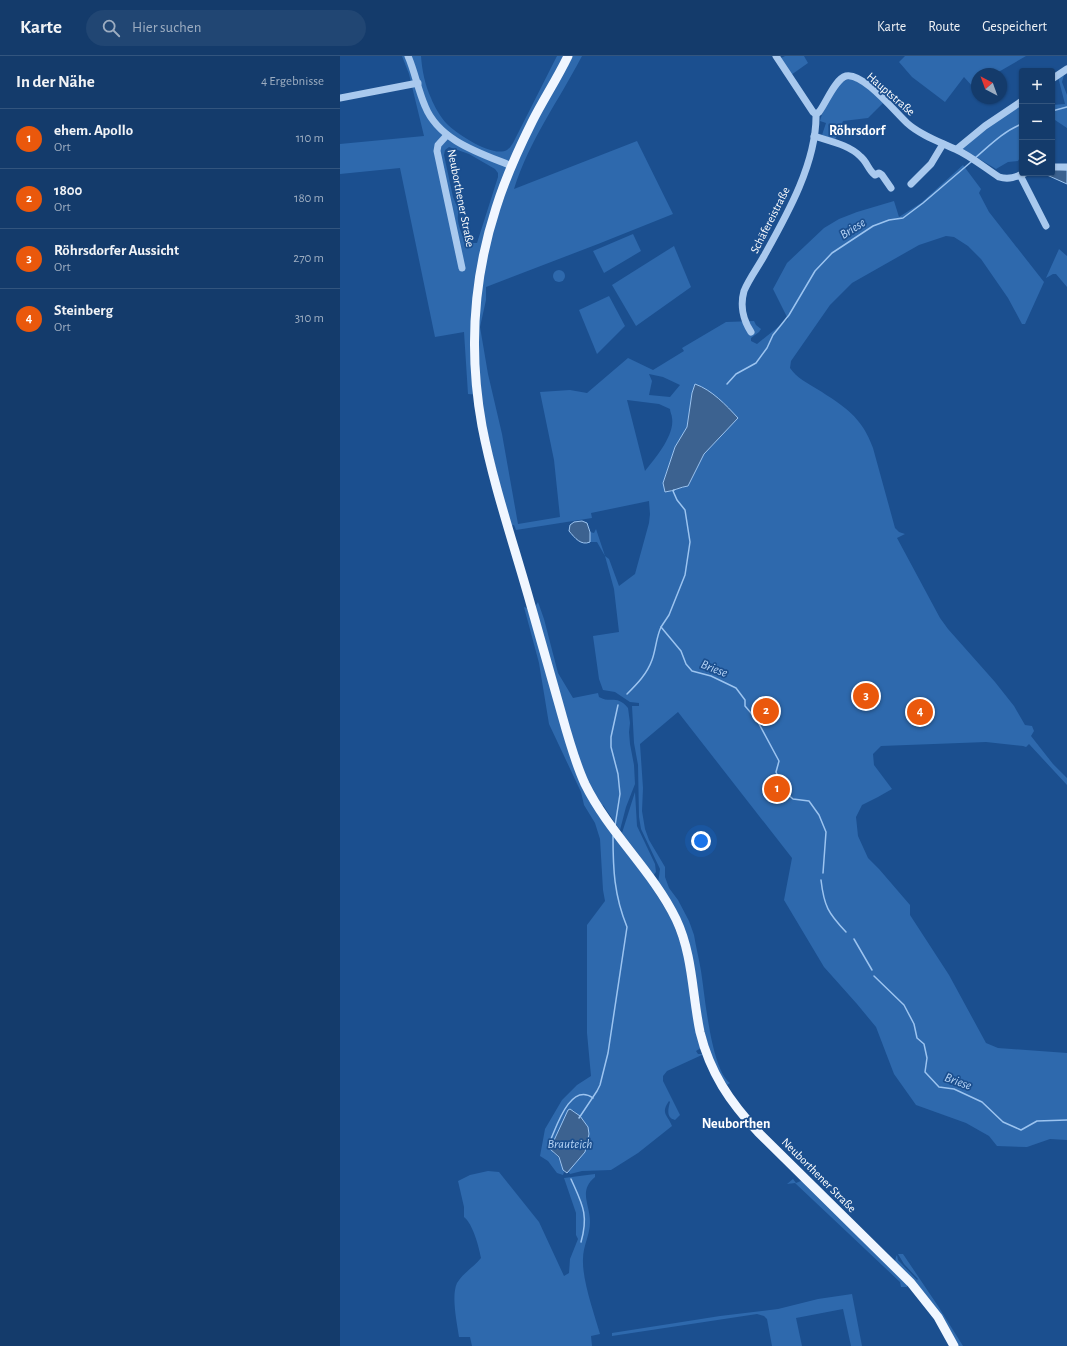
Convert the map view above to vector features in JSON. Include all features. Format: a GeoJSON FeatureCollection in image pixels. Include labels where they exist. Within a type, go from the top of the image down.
{"type":"FeatureCollection","features":[{"type":"Feature","properties":{"kind":"main road","name":"Neuborthener Straße"},"geometry":{"type":"LineString","coordinates":[[568,56],[532,122],[496,206],[485,243],[477,291],[475,348],[478,398],[483,428],[494,474],[568,734],[584,782],[602,812],[660,892],[679,926],[690,963],[700,1032],[709,1059],[719,1082],[729,1099],[758,1132],[911,1283],[938,1317],[954,1346]]}},
{"type":"Feature","properties":{"kind":"street","name":"Neuborthener Straße"},"geometry":{"type":"LineString","coordinates":[[408,56],[425,106],[429,114],[447,135],[478,152],[512,166]]}},
{"type":"Feature","properties":{"kind":"street"},"geometry":{"type":"LineString","coordinates":[[776,56],[813,112],[816,114]]}},
{"type":"Feature","properties":{"kind":"street"},"geometry":{"type":"LineString","coordinates":[[1055,77],[1067,69]]}},
{"type":"Feature","properties":{"kind":"street","name":"Hauptstraße"},"geometry":{"type":"LineString","coordinates":[[816,114],[819,112],[840,79],[849,76],[870,86],[909,125],[943,144],[956,149],[999,177],[1005,179],[1019,175]]}},
{"type":"Feature","properties":{"kind":"street"},"geometry":{"type":"LineString","coordinates":[[340,98],[418,83]]}},
{"type":"Feature","properties":{"kind":"street"},"geometry":{"type":"LineString","coordinates":[[956,149],[985,126],[1019,103]]}},
{"type":"Feature","properties":{"kind":"street","name":"Schäfereistraße"},"geometry":{"type":"LineString","coordinates":[[751,332],[742,312],[744,292],[791,204],[804,174],[814,136],[816,114]]}},
{"type":"Feature","properties":{"kind":"street","name":"Neuborthener Straße"},"geometry":{"type":"LineString","coordinates":[[447,135],[438,145],[437,151],[462,268]]}},
{"type":"Feature","properties":{"kind":"street"},"geometry":{"type":"LineString","coordinates":[[814,136],[842,146],[860,156],[866,162],[872,174],[875,175],[879,173],[882,175],[891,188]]}},
{"type":"Feature","properties":{"kind":"street"},"geometry":{"type":"LineString","coordinates":[[911,184],[931,164],[943,144]]}},
{"type":"Feature","properties":{"kind":"street"},"geometry":{"type":"LineString","coordinates":[[1055,167],[1067,167]]}},
{"type":"Feature","properties":{"kind":"street"},"geometry":{"type":"LineString","coordinates":[[1024,176],[1046,226]]}},
{"type":"Feature","properties":{"kind":"shaded area"},"geometry":{"type":"Polygon","coordinates":[[[402,56],[421,56],[424,77],[429,93],[440,115],[445,121],[452,128],[476,144],[493,151],[501,152],[510,148],[513,143],[557,56],[582,56],[536,137],[514,189],[637,141],[673,214],[486,287],[486,300],[480,327],[488,374],[502,434],[518,524],[560,517],[554,460],[540,392],[570,390],[587,393],[628,358],[653,370],[684,351],[682,348],[726,322],[754,321],[761,329],[751,338],[751,341],[757,344],[788,319],[773,289],[787,263],[824,228],[839,219],[894,201],[899,217],[921,203],[963,165],[981,189],[979,193],[989,212],[1044,282],[1025,324],[1022,324],[1008,298],[981,259],[968,246],[954,237],[946,236],[919,245],[852,283],[830,305],[791,361],[790,368],[802,380],[844,407],[858,420],[869,437],[873,448],[895,528],[899,532],[905,534],[897,538],[940,618],[995,682],[1014,706],[1025,725],[1032,726],[1034,731],[1031,736],[1053,764],[1067,778],[1067,785],[1029,744],[1026,747],[986,742],[881,746],[873,754],[874,765],[892,789],[862,805],[856,817],[858,836],[868,858],[910,905],[910,915],[949,975],[986,1043],[998,1048],[1067,1053],[1067,1140],[1050,1139],[1027,1147],[997,1146],[989,1136],[966,1123],[916,1105],[894,1074],[876,1027],[824,967],[784,900],[792,858],[678,712],[640,744],[643,788],[642,811],[645,829],[649,840],[665,867],[665,877],[669,888],[678,900],[689,921],[694,935],[710,1031],[718,1063],[723,1075],[730,1083],[727,1085],[711,1058],[702,1021],[697,984],[658,883],[660,869],[641,829],[639,817],[638,765],[634,743],[632,706],[639,706],[639,703],[630,702],[615,692],[603,690],[599,679],[593,636],[619,632],[614,589],[605,556],[609,559],[619,586],[635,574],[649,523],[649,501],[591,513],[592,518],[516,530],[514,525],[511,526],[494,461],[480,395],[468,394],[464,332],[435,337],[400,168],[340,174],[340,144],[424,136],[409,74],[402,56]],[[449,147],[445,150],[444,155],[453,197],[456,204],[461,208],[458,216],[460,230],[465,243],[477,243],[498,173],[495,169],[469,154],[449,147]],[[649,374],[652,381],[649,395],[670,397],[680,385],[663,377],[649,374]],[[695,384],[692,393],[687,427],[675,447],[663,483],[681,487],[688,486],[704,454],[737,418],[695,384]],[[627,400],[645,471],[663,446],[670,432],[672,418],[670,409],[659,404],[627,400]]]}},
{"type":"Feature","properties":{"kind":"shaded area"},"geometry":{"type":"Polygon","coordinates":[[[785,56],[804,56],[808,63],[791,75],[781,58],[785,56]]]}},
{"type":"Feature","properties":{"kind":"shaded area"},"geometry":{"type":"Polygon","coordinates":[[[905,56],[1026,56],[1005,68],[971,68],[971,85],[964,77],[945,102],[912,77],[899,62],[905,56]]]}},
{"type":"Feature","properties":{"kind":"shaded area"},"geometry":{"type":"Polygon","coordinates":[[[1064,75],[1062,82],[1067,95],[1067,128],[1055,120],[1055,105],[1065,104],[1058,77],[1064,75]]]}},
{"type":"Feature","properties":{"kind":"shaded area"},"geometry":{"type":"Polygon","coordinates":[[[850,79],[868,88],[883,103],[868,118],[843,121],[835,140],[822,135],[826,123],[820,121],[824,109],[835,90],[845,81],[850,79]]]}},
{"type":"Feature","properties":{"kind":"shaded area"},"geometry":{"type":"Polygon","coordinates":[[[1019,105],[1018,161],[1008,162],[996,169],[963,149],[963,147],[1019,105]]]}},
{"type":"Feature","properties":{"kind":"shaded area"},"geometry":{"type":"Polygon","coordinates":[[[633,234],[641,251],[604,273],[593,251],[633,234]]]}},
{"type":"Feature","properties":{"kind":"shaded area"},"geometry":{"type":"Polygon","coordinates":[[[674,246],[691,287],[636,326],[612,285],[674,246]]]}},
{"type":"Feature","properties":{"kind":"shaded area"},"geometry":{"type":"Polygon","coordinates":[[[1059,249],[1067,256],[1067,287],[1056,274],[1046,278],[1059,249]]]}},
{"type":"Feature","properties":{"kind":"shaded area"},"geometry":{"type":"Polygon","coordinates":[[[557,270],[561,270],[565,276],[561,282],[557,282],[553,278],[553,274],[557,270]]]}},
{"type":"Feature","properties":{"kind":"shaded area"},"geometry":{"type":"Polygon","coordinates":[[[609,296],[625,326],[597,354],[579,310],[609,296]]]}},
{"type":"Feature","properties":{"kind":"shaded area"},"geometry":{"type":"Polygon","coordinates":[[[596,529],[605,556],[597,542],[590,542],[590,532],[594,533],[596,529]]]}},
{"type":"Feature","properties":{"kind":"shaded area"},"geometry":{"type":"Polygon","coordinates":[[[538,602],[558,673],[573,698],[598,693],[599,697],[603,699],[620,701],[628,708],[630,744],[634,765],[635,784],[626,807],[620,830],[603,805],[601,806],[588,782],[577,753],[535,607],[538,602]]]}},
{"type":"Feature","properties":{"kind":"shaded area"},"geometry":{"type":"Polygon","coordinates":[[[524,607],[527,608],[598,815],[650,884],[671,918],[684,952],[701,1048],[696,1051],[698,1054],[704,1054],[667,1071],[663,1076],[663,1081],[680,1115],[675,1120],[670,1117],[668,1113],[669,1101],[666,1105],[665,1112],[672,1126],[638,1153],[611,1170],[582,1171],[570,1174],[568,1171],[581,1156],[588,1141],[586,1126],[573,1110],[552,1144],[553,1153],[559,1159],[564,1172],[563,1175],[557,1173],[548,1161],[540,1156],[545,1129],[562,1100],[577,1085],[591,1076],[587,1033],[587,925],[605,901],[600,839],[595,823],[584,805],[581,792],[549,724],[539,663],[524,607]]]}},
{"type":"Feature","properties":{"kind":"shaded area"},"geometry":{"type":"Polygon","coordinates":[[[635,792],[637,826],[655,864],[656,872],[653,876],[622,833],[635,792]]]}},
{"type":"Feature","properties":{"kind":"shaded area"},"geometry":{"type":"Polygon","coordinates":[[[488,1171],[499,1172],[539,1222],[564,1276],[569,1273],[570,1259],[578,1239],[576,1235],[576,1213],[564,1178],[595,1174],[595,1177],[587,1187],[586,1193],[590,1222],[583,1259],[586,1286],[600,1334],[591,1336],[592,1346],[472,1346],[470,1337],[459,1337],[455,1310],[455,1288],[459,1279],[481,1258],[473,1230],[464,1217],[464,1207],[458,1181],[470,1175],[488,1171]]]}},
{"type":"Feature","properties":{"kind":"shaded area"},"geometry":{"type":"Polygon","coordinates":[[[793,1179],[796,1183],[803,1180],[907,1285],[907,1287],[901,1287],[900,1282],[795,1183],[787,1184],[793,1179]]]}},
{"type":"Feature","properties":{"kind":"shaded area"},"geometry":{"type":"Polygon","coordinates":[[[898,1254],[903,1254],[963,1346],[958,1346],[895,1262],[897,1255],[898,1260],[917,1280],[918,1279],[904,1264],[898,1254]]]}},
{"type":"Feature","properties":{"kind":"shaded area"},"geometry":{"type":"Polygon","coordinates":[[[852,1294],[862,1346],[851,1346],[843,1309],[796,1318],[802,1346],[772,1346],[767,1319],[764,1316],[757,1314],[612,1336],[612,1333],[720,1316],[778,1309],[818,1299],[852,1294]]]}},
{"type":"Feature","properties":{"kind":"water"},"geometry":{"type":"Polygon","coordinates":[[[1055,169],[1067,170],[1067,184],[1049,176],[1055,176],[1055,169]]]}},
{"type":"Feature","properties":{"kind":"water"},"geometry":{"type":"Polygon","coordinates":[[[695,384],[713,394],[738,418],[704,454],[688,486],[665,492],[663,483],[675,447],[687,427],[692,393],[695,384]]]}},
{"type":"Feature","properties":{"kind":"water"},"geometry":{"type":"Polygon","coordinates":[[[582,521],[587,523],[590,532],[590,542],[587,543],[578,541],[569,531],[570,525],[574,522],[582,521]]]}},
{"type":"Feature","properties":{"kind":"water","name":"Brauteich"},"geometry":{"type":"Polygon","coordinates":[[[570,1109],[580,1116],[588,1127],[589,1134],[585,1152],[567,1173],[563,1170],[559,1157],[550,1149],[568,1110],[570,1109]]]}},
{"type":"Feature","properties":{"kind":"waterway","name":"Briese"},"geometry":{"type":"LineString","coordinates":[[1055,110],[1067,107]]}},
{"type":"Feature","properties":{"kind":"waterway","name":"Briese"},"geometry":{"type":"LineString","coordinates":[[975,158],[1003,134],[1019,126]]}},
{"type":"Feature","properties":{"kind":"waterway","name":"Briese"},"geometry":{"type":"LineString","coordinates":[[727,384],[736,374],[756,363],[767,348],[773,335],[789,315],[815,271],[832,253],[873,226],[889,220],[903,218],[971,162]]}},
{"type":"Feature","properties":{"kind":"waterway","name":"Briese"},"geometry":{"type":"LineString","coordinates":[[674,490],[673,491],[677,500],[685,510],[690,542],[685,575],[669,615],[661,627],[681,651],[686,664],[692,671],[711,676],[736,688],[745,700],[745,706],[757,720],[779,761],[776,772],[785,792],[793,799],[809,801],[819,815],[826,832],[823,873]]}},
{"type":"Feature","properties":{"kind":"waterway"},"geometry":{"type":"LineString","coordinates":[[627,694],[650,665],[661,627]]}},
{"type":"Feature","properties":{"kind":"waterway"},"geometry":{"type":"LineString","coordinates":[[615,826],[620,794],[618,774],[611,747],[611,737],[618,705]]}},
{"type":"Feature","properties":{"kind":"waterway"},"geometry":{"type":"LineString","coordinates":[[579,1118],[600,1085],[608,1053],[627,927],[619,904],[615,882],[613,836]]}},
{"type":"Feature","properties":{"kind":"waterway","name":"Briese"},"geometry":{"type":"LineString","coordinates":[[821,880],[825,903],[835,920],[846,932]]}},
{"type":"Feature","properties":{"kind":"waterway","name":"Briese"},"geometry":{"type":"LineString","coordinates":[[854,939],[872,970]]}},
{"type":"Feature","properties":{"kind":"waterway","name":"Briese"},"geometry":{"type":"LineString","coordinates":[[874,976],[904,1005],[914,1024],[917,1038],[924,1044],[927,1058],[925,1072],[939,1087],[954,1089],[982,1102],[1003,1122],[1021,1130],[1037,1121],[1067,1120]]}},
{"type":"Feature","properties":{"kind":"waterway"},"geometry":{"type":"LineString","coordinates":[[551,1139],[561,1116],[572,1100],[578,1096],[585,1095],[593,1098]]}},
{"type":"Feature","properties":{"kind":"waterway"},"geometry":{"type":"LineString","coordinates":[[571,1179],[583,1209],[584,1224],[581,1242]]}},
{"type":"Feature","properties":{"kind":"place","name":"Röhrsdorfer Aussicht"},"geometry":{"type":"Point","coordinates":[866,696]}},
{"type":"Feature","properties":{"kind":"place","name":"1800"},"geometry":{"type":"Point","coordinates":[766,711]}},
{"type":"Feature","properties":{"kind":"place","name":"Steinberg"},"geometry":{"type":"Point","coordinates":[920,712]}},
{"type":"Feature","properties":{"kind":"place","name":"ehem. Apollo"},"geometry":{"type":"Point","coordinates":[777,789]}},
{"type":"Feature","properties":{"kind":"district","name":"Röhrsdorf"},"geometry":{"type":"Point","coordinates":[857,131]}},
{"type":"Feature","properties":{"kind":"district","name":"Neuborthen"},"geometry":{"type":"Point","coordinates":[736,1124]}}]}
